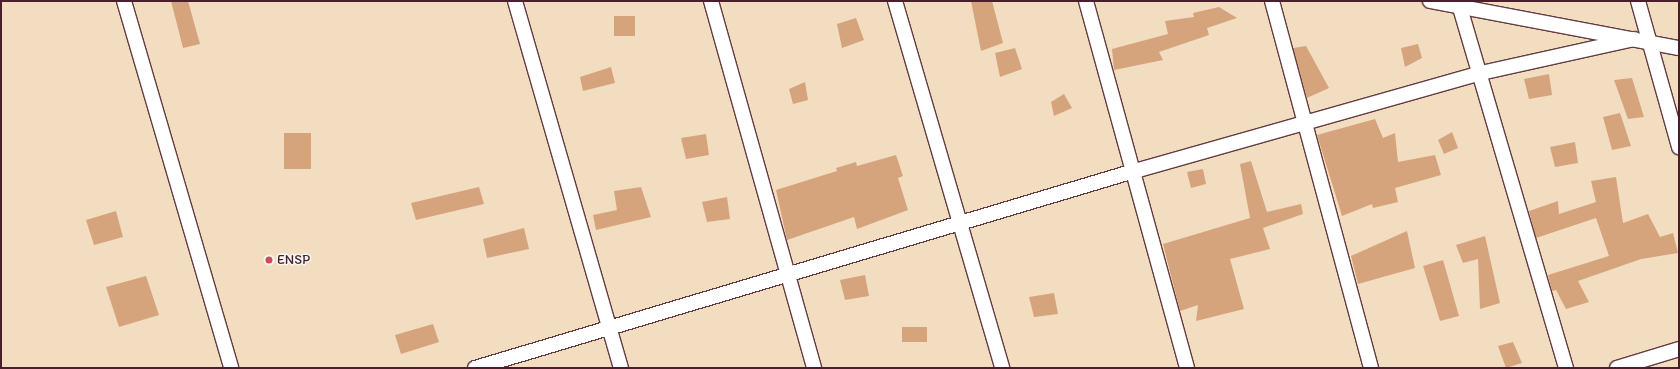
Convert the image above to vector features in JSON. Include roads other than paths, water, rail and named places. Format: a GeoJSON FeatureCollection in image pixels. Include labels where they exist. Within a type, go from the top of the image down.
{"type":"FeatureCollection","features":[{"type":"Feature","properties":{"kind":"street"},"geometry":{"type":"LineString","coordinates":[[124,1],[231,368]]}},
{"type":"Feature","properties":{"kind":"street"},"geometry":{"type":"LineString","coordinates":[[515,1],[621,368]]}},
{"type":"Feature","properties":{"kind":"street"},"geometry":{"type":"LineString","coordinates":[[711,1],[814,368]]}},
{"type":"Feature","properties":{"kind":"street"},"geometry":{"type":"LineString","coordinates":[[895,1],[1002,368]]}},
{"type":"Feature","properties":{"kind":"street"},"geometry":{"type":"LineString","coordinates":[[1086,1],[1131,172],[1187,368]]}},
{"type":"Feature","properties":{"kind":"street"},"geometry":{"type":"LineString","coordinates":[[1272,1],[1302,124],[1371,368]]}},
{"type":"Feature","properties":{"kind":"street"},"geometry":{"type":"LineString","coordinates":[[1430,1],[1458,4],[1679,48]]}},
{"type":"Feature","properties":{"kind":"street"},"geometry":{"type":"LineString","coordinates":[[1638,1],[1648,42],[1679,147]]}},
{"type":"Feature","properties":{"kind":"street"},"geometry":{"type":"LineString","coordinates":[[1458,4],[1481,73],[1566,368]]}},
{"type":"Feature","properties":{"kind":"street"},"geometry":{"type":"LineString","coordinates":[[475,368],[959,221],[1131,172],[1481,73],[1634,39]]}},
{"type":"Feature","properties":{"kind":"street"},"geometry":{"type":"LineString","coordinates":[[1617,368],[1679,349]]}},
{"type":"Feature","properties":{"kind":"place","name":"ENSP"},"geometry":{"type":"Point","coordinates":[269,260]}}]}
